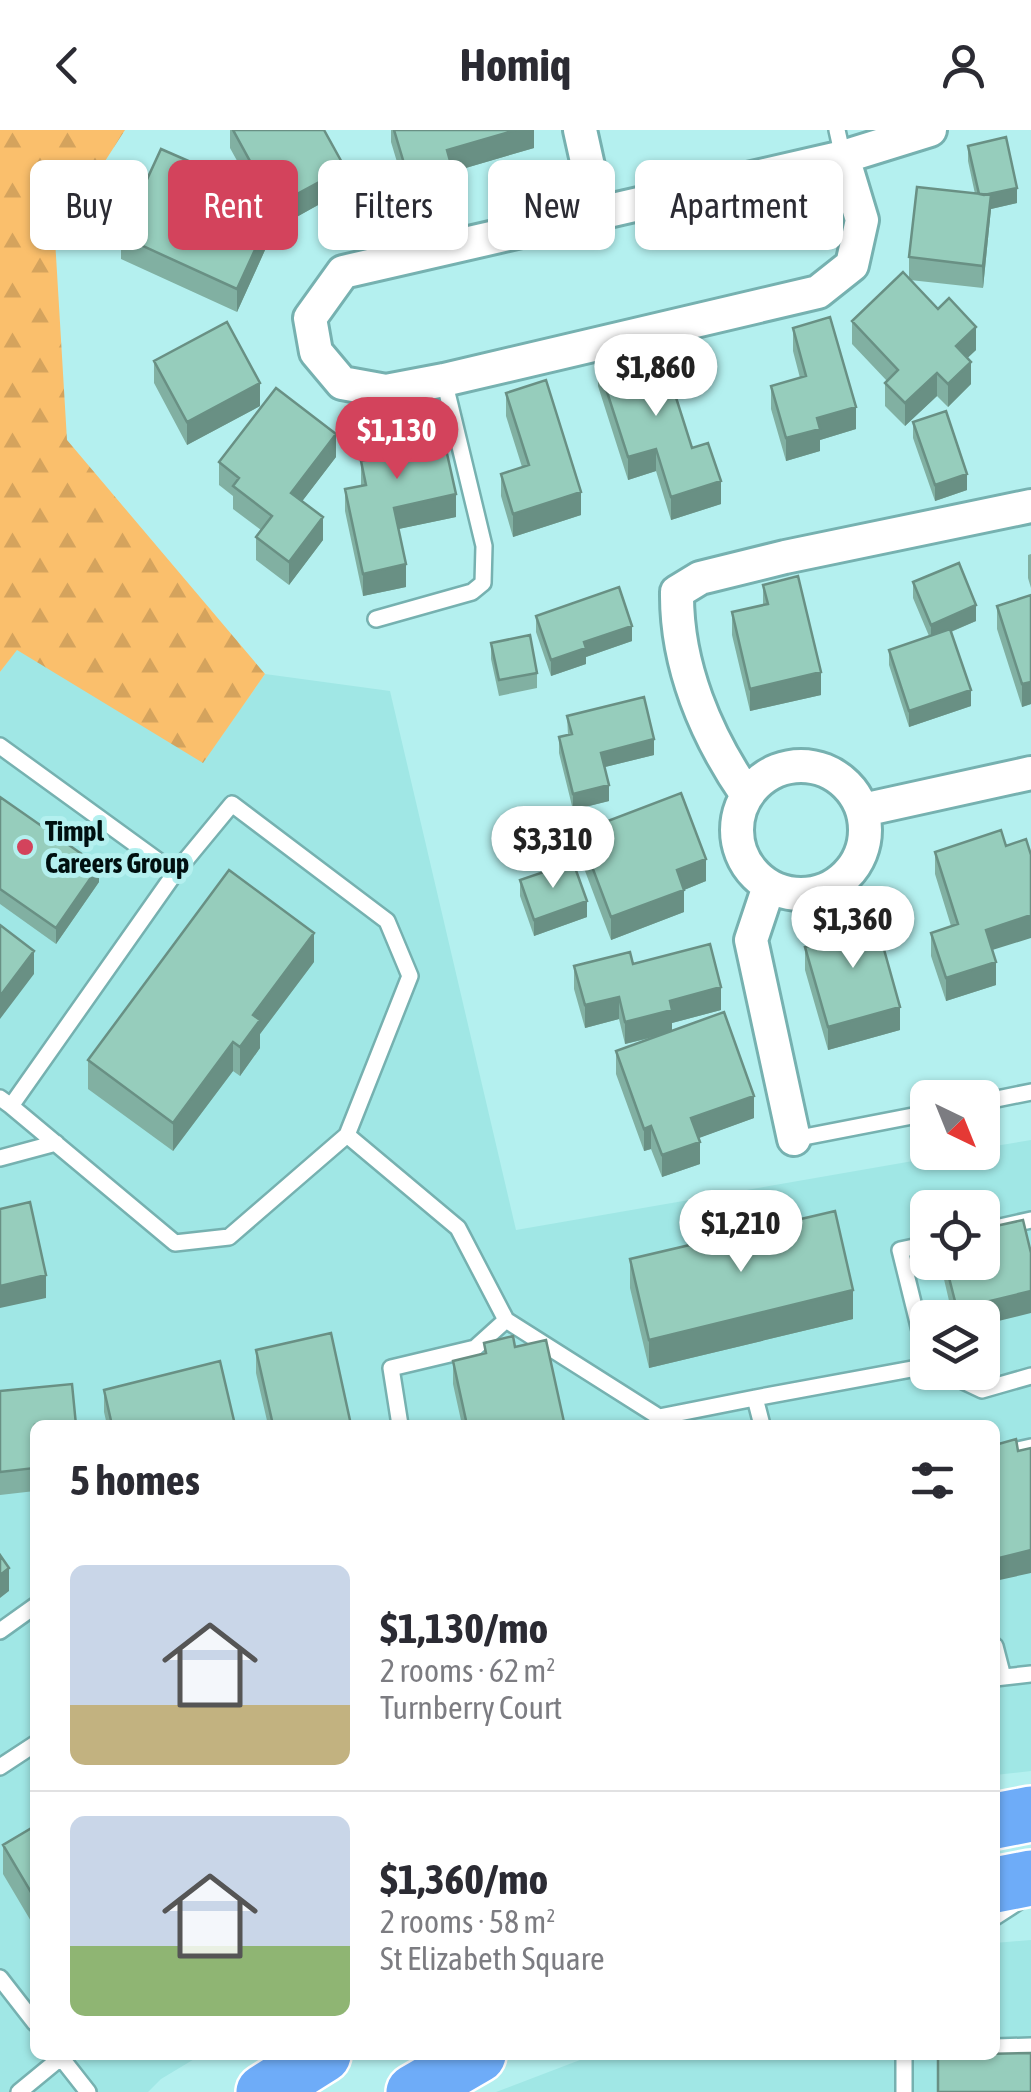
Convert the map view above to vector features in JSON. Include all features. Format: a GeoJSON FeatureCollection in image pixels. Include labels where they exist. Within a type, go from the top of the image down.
{"type":"FeatureCollection","features":[{"type":"Feature","properties":{"kind":"highway"},"geometry":{"type":"LineString","coordinates":[[1000,1819],[1031,1814]]}},
{"type":"Feature","properties":{"kind":"highway"},"geometry":{"type":"LineString","coordinates":[[1000,1884],[1031,1878]]}},
{"type":"Feature","properties":{"kind":"highway"},"geometry":{"type":"LineString","coordinates":[[264,2092],[315,2060]]}},
{"type":"Feature","properties":{"kind":"highway"},"geometry":{"type":"LineString","coordinates":[[414,2092],[469,2060]]}},
{"type":"Feature","properties":{"kind":"street"},"geometry":{"type":"LineString","coordinates":[[580,130],[587,160]]}},
{"type":"Feature","properties":{"kind":"street"},"geometry":{"type":"LineString","coordinates":[[615,206],[840,144],[930,130]]}},
{"type":"Feature","properties":{"kind":"street"},"geometry":{"type":"LineString","coordinates":[[488,237],[343,272],[310,318],[316,352],[342,383],[386,391],[818,292],[852,266],[862,220],[840,144]]}},
{"type":"Feature","properties":{"kind":"street"},"geometry":{"type":"LineString","coordinates":[[747,795],[707,729],[678,638],[677,592],[700,578],[1031,506]]}},
{"type":"Feature","properties":{"kind":"street"},"geometry":{"type":"LineString","coordinates":[[799,765],[820,768],[854,791],[863,810],[866,832],[862,854],[850,873],[833,887],[812,894],[790,894],[768,886],[752,873],[741,855],[736,835],[747,795],[761,780],[779,770],[799,765]]}},
{"type":"Feature","properties":{"kind":"street"},"geometry":{"type":"LineString","coordinates":[[863,810],[1031,773]]}},
{"type":"Feature","properties":{"kind":"street"},"geometry":{"type":"LineString","coordinates":[[768,886],[752,940],[794,1139]]}},
{"type":"Feature","properties":{"kind":"lane"},"geometry":{"type":"LineString","coordinates":[[376,618],[472,592],[483,583],[484,546],[444,380]]}},
{"type":"Feature","properties":{"kind":"lane"},"geometry":{"type":"LineString","coordinates":[[0,746],[175,873]]}},
{"type":"Feature","properties":{"kind":"lane"},"geometry":{"type":"LineString","coordinates":[[232,804],[387,921],[410,976],[347,1135],[230,1237],[175,1242],[5,1102],[175,873],[232,804]]}},
{"type":"Feature","properties":{"kind":"lane"},"geometry":{"type":"LineString","coordinates":[[1000,1098],[1031,1092]]}},
{"type":"Feature","properties":{"kind":"lane"},"geometry":{"type":"LineString","coordinates":[[794,1139],[910,1116]]}},
{"type":"Feature","properties":{"kind":"lane"},"geometry":{"type":"LineString","coordinates":[[347,1135],[458,1228],[506,1320],[658,1417],[910,1368]]}},
{"type":"Feature","properties":{"kind":"lane"},"geometry":{"type":"LineString","coordinates":[[0,1158],[56,1143]]}},
{"type":"Feature","properties":{"kind":"lane"},"geometry":{"type":"LineString","coordinates":[[1000,1227],[1031,1220]]}},
{"type":"Feature","properties":{"kind":"lane"},"geometry":{"type":"LineString","coordinates":[[910,1248],[900,1250],[912,1300]]}},
{"type":"Feature","properties":{"kind":"lane"},"geometry":{"type":"LineString","coordinates":[[399,1420],[391,1368],[475,1348],[506,1320]]}},
{"type":"Feature","properties":{"kind":"lane"},"geometry":{"type":"LineString","coordinates":[[1000,1385],[1031,1376]]}},
{"type":"Feature","properties":{"kind":"lane"},"geometry":{"type":"LineString","coordinates":[[755,1398],[761,1420]]}},
{"type":"Feature","properties":{"kind":"lane"},"geometry":{"type":"LineString","coordinates":[[1000,1454],[1031,1447]]}},
{"type":"Feature","properties":{"kind":"lane"},"geometry":{"type":"LineString","coordinates":[[0,1631],[30,1610]]}},
{"type":"Feature","properties":{"kind":"lane"},"geometry":{"type":"LineString","coordinates":[[1000,1677],[1031,1674]]}},
{"type":"Feature","properties":{"kind":"lane"},"geometry":{"type":"LineString","coordinates":[[0,1767],[30,1747]]}},
{"type":"Feature","properties":{"kind":"lane"},"geometry":{"type":"LineString","coordinates":[[1000,1913],[1031,1895]]}},
{"type":"Feature","properties":{"kind":"lane"},"geometry":{"type":"LineString","coordinates":[[0,1978],[30,2017]]}},
{"type":"Feature","properties":{"kind":"lane"},"geometry":{"type":"LineString","coordinates":[[1000,2047],[1031,2046]]}},
{"type":"Feature","properties":{"kind":"lane"},"geometry":{"type":"LineString","coordinates":[[19,2092],[57,2060]]}},
{"type":"Feature","properties":{"kind":"lane"},"geometry":{"type":"LineString","coordinates":[[65,2060],[88,2092]]}},
{"type":"Feature","properties":{"kind":"lane"},"geometry":{"type":"LineString","coordinates":[[904,2060],[904,2092]]}},
{"type":"Feature","properties":{"kind":"shaded area"},"geometry":{"type":"Polygon","coordinates":[[[17,649],[203,762],[265,674],[390,691],[516,1230],[910,1162],[910,1170],[1000,1170],[1000,1145],[1031,1140],[1031,1771],[1000,1774],[1000,1420],[30,1420],[30,2060],[193,2060],[148,2092],[0,2092],[0,672],[17,649]]]}},
{"type":"Feature","properties":{"kind":"shaded area"},"geometry":{"type":"Polygon","coordinates":[[[1031,1940],[1031,2092],[496,2092],[580,2060],[1000,2060],[1000,1943],[1031,1940]]]}},
{"type":"Feature","properties":{"kind":"green space"},"geometry":{"type":"Polygon","coordinates":[[[0,130],[125,130],[106,160],[30,160],[30,250],[56,250],[67,440],[265,674],[203,763],[17,650],[0,672],[0,130]]]}},
{"type":"Feature","properties":{"kind":"building"},"geometry":{"type":"Polygon","coordinates":[[[233,130],[324,130],[341,160],[318,160],[318,183],[298,193],[298,160],[249,160],[233,130]]]}},
{"type":"Feature","properties":{"kind":"building"},"geometry":{"type":"Polygon","coordinates":[[[394,130],[516,130],[447,150],[450,160],[403,160],[394,130]]]}},
{"type":"Feature","properties":{"kind":"building"},"geometry":{"type":"Polygon","coordinates":[[[1006,137],[1017,188],[979,194],[968,146],[1006,137]]]}},
{"type":"Feature","properties":{"kind":"building"},"geometry":{"type":"Polygon","coordinates":[[[161,149],[186,160],[168,160],[168,250],[255,250],[237,289],[148,248],[148,177],[161,149]]]}},
{"type":"Feature","properties":{"kind":"building"},"geometry":{"type":"Polygon","coordinates":[[[917,187],[991,195],[983,266],[909,257],[917,187]]]}},
{"type":"Feature","properties":{"kind":"building"},"geometry":{"type":"Polygon","coordinates":[[[903,272],[938,309],[949,298],[976,327],[956,346],[971,362],[948,384],[937,373],[905,403],[885,383],[898,370],[852,321],[903,272]]]}},
{"type":"Feature","properties":{"kind":"building"},"geometry":{"type":"Polygon","coordinates":[[[830,317],[856,407],[817,418],[820,429],[786,438],[771,386],[806,376],[793,328],[830,317]]]}},
{"type":"Feature","properties":{"kind":"building"},"geometry":{"type":"Polygon","coordinates":[[[227,322],[260,383],[187,422],[154,361],[227,322]]]}},
{"type":"Feature","properties":{"kind":"building"},"geometry":{"type":"Polygon","coordinates":[[[659,344],[692,448],[708,443],[721,481],[671,497],[656,449],[628,457],[598,364],[659,344]]]}},
{"type":"Feature","properties":{"kind":"building"},"geometry":{"type":"Polygon","coordinates":[[[546,380],[581,492],[513,514],[501,474],[529,465],[506,393],[546,380]]]}},
{"type":"Feature","properties":{"kind":"building"},"geometry":{"type":"Polygon","coordinates":[[[276,388],[336,434],[291,493],[323,517],[289,562],[256,537],[272,516],[233,486],[239,478],[219,462],[276,388]]]}},
{"type":"Feature","properties":{"kind":"building"},"geometry":{"type":"Polygon","coordinates":[[[436,404],[456,494],[394,508],[406,564],[363,574],[345,489],[366,485],[361,461],[375,458],[367,419],[436,404]]]}},
{"type":"Feature","properties":{"kind":"building"},"geometry":{"type":"Polygon","coordinates":[[[946,411],[967,474],[935,485],[913,422],[946,411]]]}},
{"type":"Feature","properties":{"kind":"building"},"geometry":{"type":"Polygon","coordinates":[[[959,563],[976,605],[931,625],[913,582],[959,563]]]}},
{"type":"Feature","properties":{"kind":"building"},"geometry":{"type":"Polygon","coordinates":[[[798,576],[821,672],[750,689],[732,612],[768,604],[763,585],[798,576]]]}},
{"type":"Feature","properties":{"kind":"building"},"geometry":{"type":"Polygon","coordinates":[[[619,587],[632,626],[584,642],[586,648],[551,660],[536,616],[619,587]]]}},
{"type":"Feature","properties":{"kind":"building"},"geometry":{"type":"Polygon","coordinates":[[[1031,595],[1031,682],[1022,684],[997,606],[1031,595]]]}},
{"type":"Feature","properties":{"kind":"building"},"geometry":{"type":"Polygon","coordinates":[[[950,629],[971,690],[909,711],[889,650],[950,629]]]}},
{"type":"Feature","properties":{"kind":"building"},"geometry":{"type":"Polygon","coordinates":[[[530,635],[537,673],[499,680],[491,643],[530,635]]]}},
{"type":"Feature","properties":{"kind":"building"},"geometry":{"type":"Polygon","coordinates":[[[644,697],[654,739],[601,753],[609,785],[573,794],[559,737],[572,734],[567,716],[644,697]]]}},
{"type":"Feature","properties":{"kind":"building"},"geometry":{"type":"Polygon","coordinates":[[[681,793],[706,859],[677,870],[684,890],[611,917],[579,832],[681,793]]]}},
{"type":"Feature","properties":{"kind":"building","name":"Timpl Careers Group"},"geometry":{"type":"Polygon","coordinates":[[[0,797],[99,866],[56,928],[0,889],[0,797]]]}},
{"type":"Feature","properties":{"kind":"building"},"geometry":{"type":"Polygon","coordinates":[[[1001,830],[1006,846],[1026,839],[1031,855],[1031,915],[986,930],[996,962],[946,978],[931,933],[958,924],[935,852],[1001,830]]]}},
{"type":"Feature","properties":{"kind":"building"},"geometry":{"type":"Polygon","coordinates":[[[573,862],[587,901],[534,920],[520,880],[573,862]]]}},
{"type":"Feature","properties":{"kind":"building"},"geometry":{"type":"Polygon","coordinates":[[[229,870],[314,933],[253,1015],[260,1020],[240,1047],[233,1042],[173,1123],[88,1060],[229,870]]]}},
{"type":"Feature","properties":{"kind":"building"},"geometry":{"type":"Polygon","coordinates":[[[873,910],[900,1007],[828,1027],[805,947],[838,938],[834,921],[873,910]]]}},
{"type":"Feature","properties":{"kind":"building"},"geometry":{"type":"Polygon","coordinates":[[[0,925],[34,951],[0,996],[0,925]]]}},
{"type":"Feature","properties":{"kind":"building"},"geometry":{"type":"Polygon","coordinates":[[[710,944],[721,987],[670,1001],[672,1010],[625,1022],[619,997],[585,1005],[574,966],[630,952],[633,964],[710,944]]]}},
{"type":"Feature","properties":{"kind":"building"},"geometry":{"type":"Polygon","coordinates":[[[724,1012],[754,1096],[691,1118],[700,1142],[662,1155],[651,1126],[644,1129],[616,1051],[724,1012]]]}},
{"type":"Feature","properties":{"kind":"building"},"geometry":{"type":"Polygon","coordinates":[[[30,1202],[46,1275],[0,1286],[0,1209],[30,1202]]]}},
{"type":"Feature","properties":{"kind":"building"},"geometry":{"type":"Polygon","coordinates":[[[835,1211],[853,1290],[649,1340],[630,1259],[835,1211]]]}},
{"type":"Feature","properties":{"kind":"building"},"geometry":{"type":"Polygon","coordinates":[[[1023,1220],[1031,1253],[1031,1291],[994,1300],[955,1300],[950,1280],[1000,1280],[1000,1225],[1023,1220]]]}},
{"type":"Feature","properties":{"kind":"building"},"geometry":{"type":"Polygon","coordinates":[[[331,1333],[350,1420],[272,1420],[256,1350],[331,1333]]]}},
{"type":"Feature","properties":{"kind":"building"},"geometry":{"type":"Polygon","coordinates":[[[513,1336],[515,1347],[546,1340],[564,1420],[466,1420],[453,1361],[486,1353],[484,1343],[513,1336]]]}},
{"type":"Feature","properties":{"kind":"building"},"geometry":{"type":"Polygon","coordinates":[[[220,1361],[234,1420],[111,1420],[104,1390],[220,1361]]]}},
{"type":"Feature","properties":{"kind":"building"},"geometry":{"type":"Polygon","coordinates":[[[72,1384],[76,1420],[30,1420],[30,1469],[0,1472],[0,1391],[72,1384]]]}},
{"type":"Feature","properties":{"kind":"building"},"geometry":{"type":"Polygon","coordinates":[[[1016,1439],[1018,1451],[1031,1448],[1031,1550],[1000,1558],[1000,1444],[1016,1439]]]}},
{"type":"Feature","properties":{"kind":"building"},"geometry":{"type":"Polygon","coordinates":[[[0,1555],[9,1568],[0,1575],[0,1555]]]}},
{"type":"Feature","properties":{"kind":"building"},"geometry":{"type":"Polygon","coordinates":[[[30,1829],[30,1891],[3,1845],[30,1829]]]}},
{"type":"Feature","properties":{"kind":"building"},"geometry":{"type":"Polygon","coordinates":[[[1031,2053],[1031,2092],[938,2092],[938,2060],[1000,2060],[1000,2054],[1031,2053]]]}},
{"type":"Feature","properties":{"kind":"place","name":"Timpl Careers Group"},"geometry":{"type":"Point","coordinates":[25,847]}}]}
